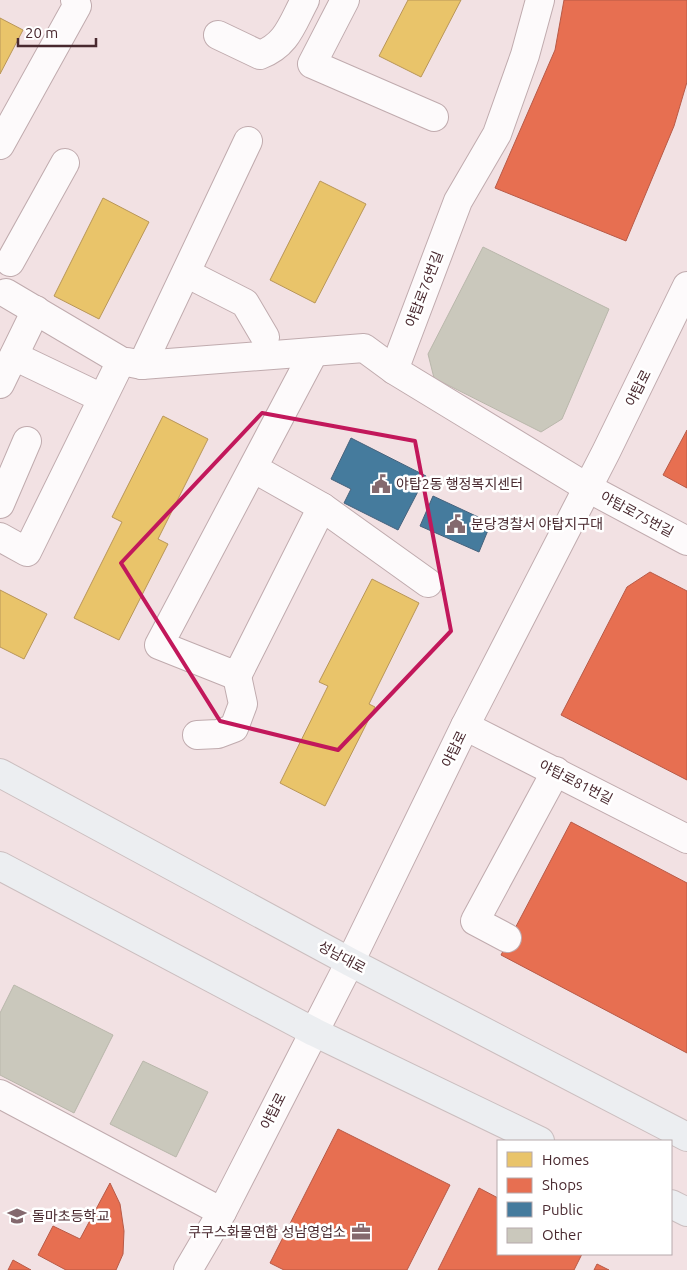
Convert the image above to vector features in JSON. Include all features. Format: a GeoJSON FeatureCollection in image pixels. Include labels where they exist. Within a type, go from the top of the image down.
{"type":"FeatureCollection","features":[{"type":"Feature","properties":{"kind":"main road","name":"성남대로"},"geometry":{"type":"LineString","coordinates":[[0,773],[350,962],[687,1137]]}},
{"type":"Feature","properties":{"kind":"main road"},"geometry":{"type":"LineString","coordinates":[[0,866],[314,1032],[538,1140]]}},
{"type":"Feature","properties":{"kind":"main road"},"geometry":{"type":"LineString","coordinates":[[672,1204],[687,1212]]}},
{"type":"Feature","properties":{"kind":"street"},"geometry":{"type":"LineString","coordinates":[[0,145],[77,6],[74,0]]}},
{"type":"Feature","properties":{"kind":"street"},"geometry":{"type":"LineString","coordinates":[[218,35],[260,55],[272,50],[284,40],[305,0]]}},
{"type":"Feature","properties":{"kind":"street"},"geometry":{"type":"LineString","coordinates":[[343,0],[312,64],[434,117]]}},
{"type":"Feature","properties":{"kind":"street","name":"야탑로76번길"},"geometry":{"type":"LineString","coordinates":[[394,370],[458,201],[497,134],[525,55],[540,0]]}},
{"type":"Feature","properties":{"kind":"street"},"geometry":{"type":"LineString","coordinates":[[0,538],[27,552],[102,398],[132,363],[186,273],[248,141]]}},
{"type":"Feature","properties":{"kind":"street"},"geometry":{"type":"LineString","coordinates":[[64,163],[5,259],[3,300],[36,310],[132,363],[364,348],[394,370],[588,488]]}},
{"type":"Feature","properties":{"kind":"street"},"geometry":{"type":"LineString","coordinates":[[186,273],[245,303],[265,337]]}},
{"type":"Feature","properties":{"kind":"street","name":"야탑로"},"geometry":{"type":"LineString","coordinates":[[188,1270],[222,1212],[350,962],[465,726],[588,488],[687,286]]}},
{"type":"Feature","properties":{"kind":"street"},"geometry":{"type":"LineString","coordinates":[[0,384],[36,310]]}},
{"type":"Feature","properties":{"kind":"street"},"geometry":{"type":"LineString","coordinates":[[237,676],[159,645],[314,352]]}},
{"type":"Feature","properties":{"kind":"street"},"geometry":{"type":"LineString","coordinates":[[14,356],[102,398]]}},
{"type":"Feature","properties":{"kind":"street"},"geometry":{"type":"LineString","coordinates":[[0,504],[28,441]]}},
{"type":"Feature","properties":{"kind":"street"},"geometry":{"type":"LineString","coordinates":[[253,468],[322,507],[428,583]]}},
{"type":"Feature","properties":{"kind":"street","name":"야탑로75번길"},"geometry":{"type":"LineString","coordinates":[[588,488],[687,540]]}},
{"type":"Feature","properties":{"kind":"street"},"geometry":{"type":"LineString","coordinates":[[197,735],[218,734],[234,728],[243,704],[237,676],[322,507]]}},
{"type":"Feature","properties":{"kind":"street","name":"야탑로81번길"},"geometry":{"type":"LineString","coordinates":[[465,726],[687,839]]}},
{"type":"Feature","properties":{"kind":"street"},"geometry":{"type":"LineString","coordinates":[[507,938],[475,921],[556,771]]}},
{"type":"Feature","properties":{"kind":"street"},"geometry":{"type":"LineString","coordinates":[[0,1094],[222,1212]]}},
{"type":"Feature","properties":{"kind":"highlighted area"},"geometry":{"type":"Polygon","coordinates":[[[262,413],[415,441],[451,631],[338,750],[220,721],[121,563],[262,413]]]}},
{"type":"Feature","properties":{"kind":"building: Homes"},"geometry":{"type":"Polygon","coordinates":[[[408,0],[461,0],[421,77],[379,56],[408,0]]]}},
{"type":"Feature","properties":{"kind":"building: Homes"},"geometry":{"type":"Polygon","coordinates":[[[0,18],[23,30],[0,74],[0,18]]]}},
{"type":"Feature","properties":{"kind":"building: Homes"},"geometry":{"type":"Polygon","coordinates":[[[320,181],[366,204],[315,303],[270,280],[320,181]]]}},
{"type":"Feature","properties":{"kind":"building: Homes"},"geometry":{"type":"Polygon","coordinates":[[[103,198],[149,222],[99,319],[54,296],[103,198]]]}},
{"type":"Feature","properties":{"kind":"building: Homes"},"geometry":{"type":"Polygon","coordinates":[[[163,416],[208,439],[158,539],[168,544],[119,640],[74,618],[122,522],[112,517],[163,416]]]}},
{"type":"Feature","properties":{"kind":"building: Homes"},"geometry":{"type":"Polygon","coordinates":[[[372,579],[419,603],[369,704],[375,707],[325,806],[280,783],[328,686],[319,682],[372,579]]]}},
{"type":"Feature","properties":{"kind":"building: Homes"},"geometry":{"type":"Polygon","coordinates":[[[0,590],[47,614],[24,659],[0,647],[0,590]]]}},
{"type":"Feature","properties":{"kind":"building: Shops"},"geometry":{"type":"Polygon","coordinates":[[[564,0],[687,0],[687,82],[674,126],[626,241],[495,188],[555,50],[564,0]]]}},
{"type":"Feature","properties":{"kind":"building: Shops"},"geometry":{"type":"Polygon","coordinates":[[[687,430],[687,488],[663,475],[687,430]]]}},
{"type":"Feature","properties":{"kind":"building: Shops"},"geometry":{"type":"Polygon","coordinates":[[[650,572],[687,591],[687,780],[561,715],[627,587],[650,572]]]}},
{"type":"Feature","properties":{"kind":"building: Shops"},"geometry":{"type":"Polygon","coordinates":[[[571,822],[687,883],[687,1053],[501,955],[571,822]]]}},
{"type":"Feature","properties":{"kind":"building: Shops"},"geometry":{"type":"Polygon","coordinates":[[[338,1129],[450,1185],[407,1270],[284,1270],[270,1263],[338,1129]]]}},
{"type":"Feature","properties":{"kind":"building: Shops"},"geometry":{"type":"Polygon","coordinates":[[[110,1183],[120,1204],[124,1231],[123,1254],[116,1270],[66,1270],[38,1255],[53,1226],[80,1239],[110,1183]]]}},
{"type":"Feature","properties":{"kind":"building: Shops"},"geometry":{"type":"Polygon","coordinates":[[[479,1188],[497,1197],[497,1255],[582,1255],[574,1270],[438,1270],[479,1188]]]}},
{"type":"Feature","properties":{"kind":"building: Shops"},"geometry":{"type":"Polygon","coordinates":[[[13,1260],[31,1270],[8,1270],[13,1260]]]}},
{"type":"Feature","properties":{"kind":"building: Shops"},"geometry":{"type":"Polygon","coordinates":[[[597,1264],[609,1270],[594,1270],[597,1264]]]}},
{"type":"Feature","properties":{"kind":"building: Public","name":"야탑2동 행정복지센터"},"geometry":{"type":"Polygon","coordinates":[[[351,438],[426,476],[398,530],[344,503],[351,489],[331,479],[351,438]]]}},
{"type":"Feature","properties":{"kind":"building: Public","name":"분당경찰서 야탑지구대"},"geometry":{"type":"Polygon","coordinates":[[[433,496],[491,523],[479,552],[420,526],[433,496]]]}},
{"type":"Feature","properties":{"kind":"building: Other"},"geometry":{"type":"Polygon","coordinates":[[[483,247],[609,309],[562,419],[541,432],[434,378],[428,354],[483,247]]]}},
{"type":"Feature","properties":{"kind":"building: Other"},"geometry":{"type":"Polygon","coordinates":[[[14,985],[113,1035],[74,1113],[0,1075],[0,1013],[14,985]]]}},
{"type":"Feature","properties":{"kind":"building: Other"},"geometry":{"type":"Polygon","coordinates":[[[143,1061],[208,1092],[176,1157],[110,1124],[143,1061]]]}},
{"type":"Feature","properties":{"kind":"place","name":"야탑2동 행정복지센터"},"geometry":{"type":"Point","coordinates":[381,484]}},
{"type":"Feature","properties":{"kind":"place","name":"분당경찰서 야탑지구대"},"geometry":{"type":"Point","coordinates":[456,524]}},
{"type":"Feature","properties":{"kind":"place","name":"돌마초등학교"},"geometry":{"type":"Point","coordinates":[17,1216]}},
{"type":"Feature","properties":{"kind":"place","name":"쿠쿠스화물연합 성남영업소"},"geometry":{"type":"Point","coordinates":[361,1232]}}]}
